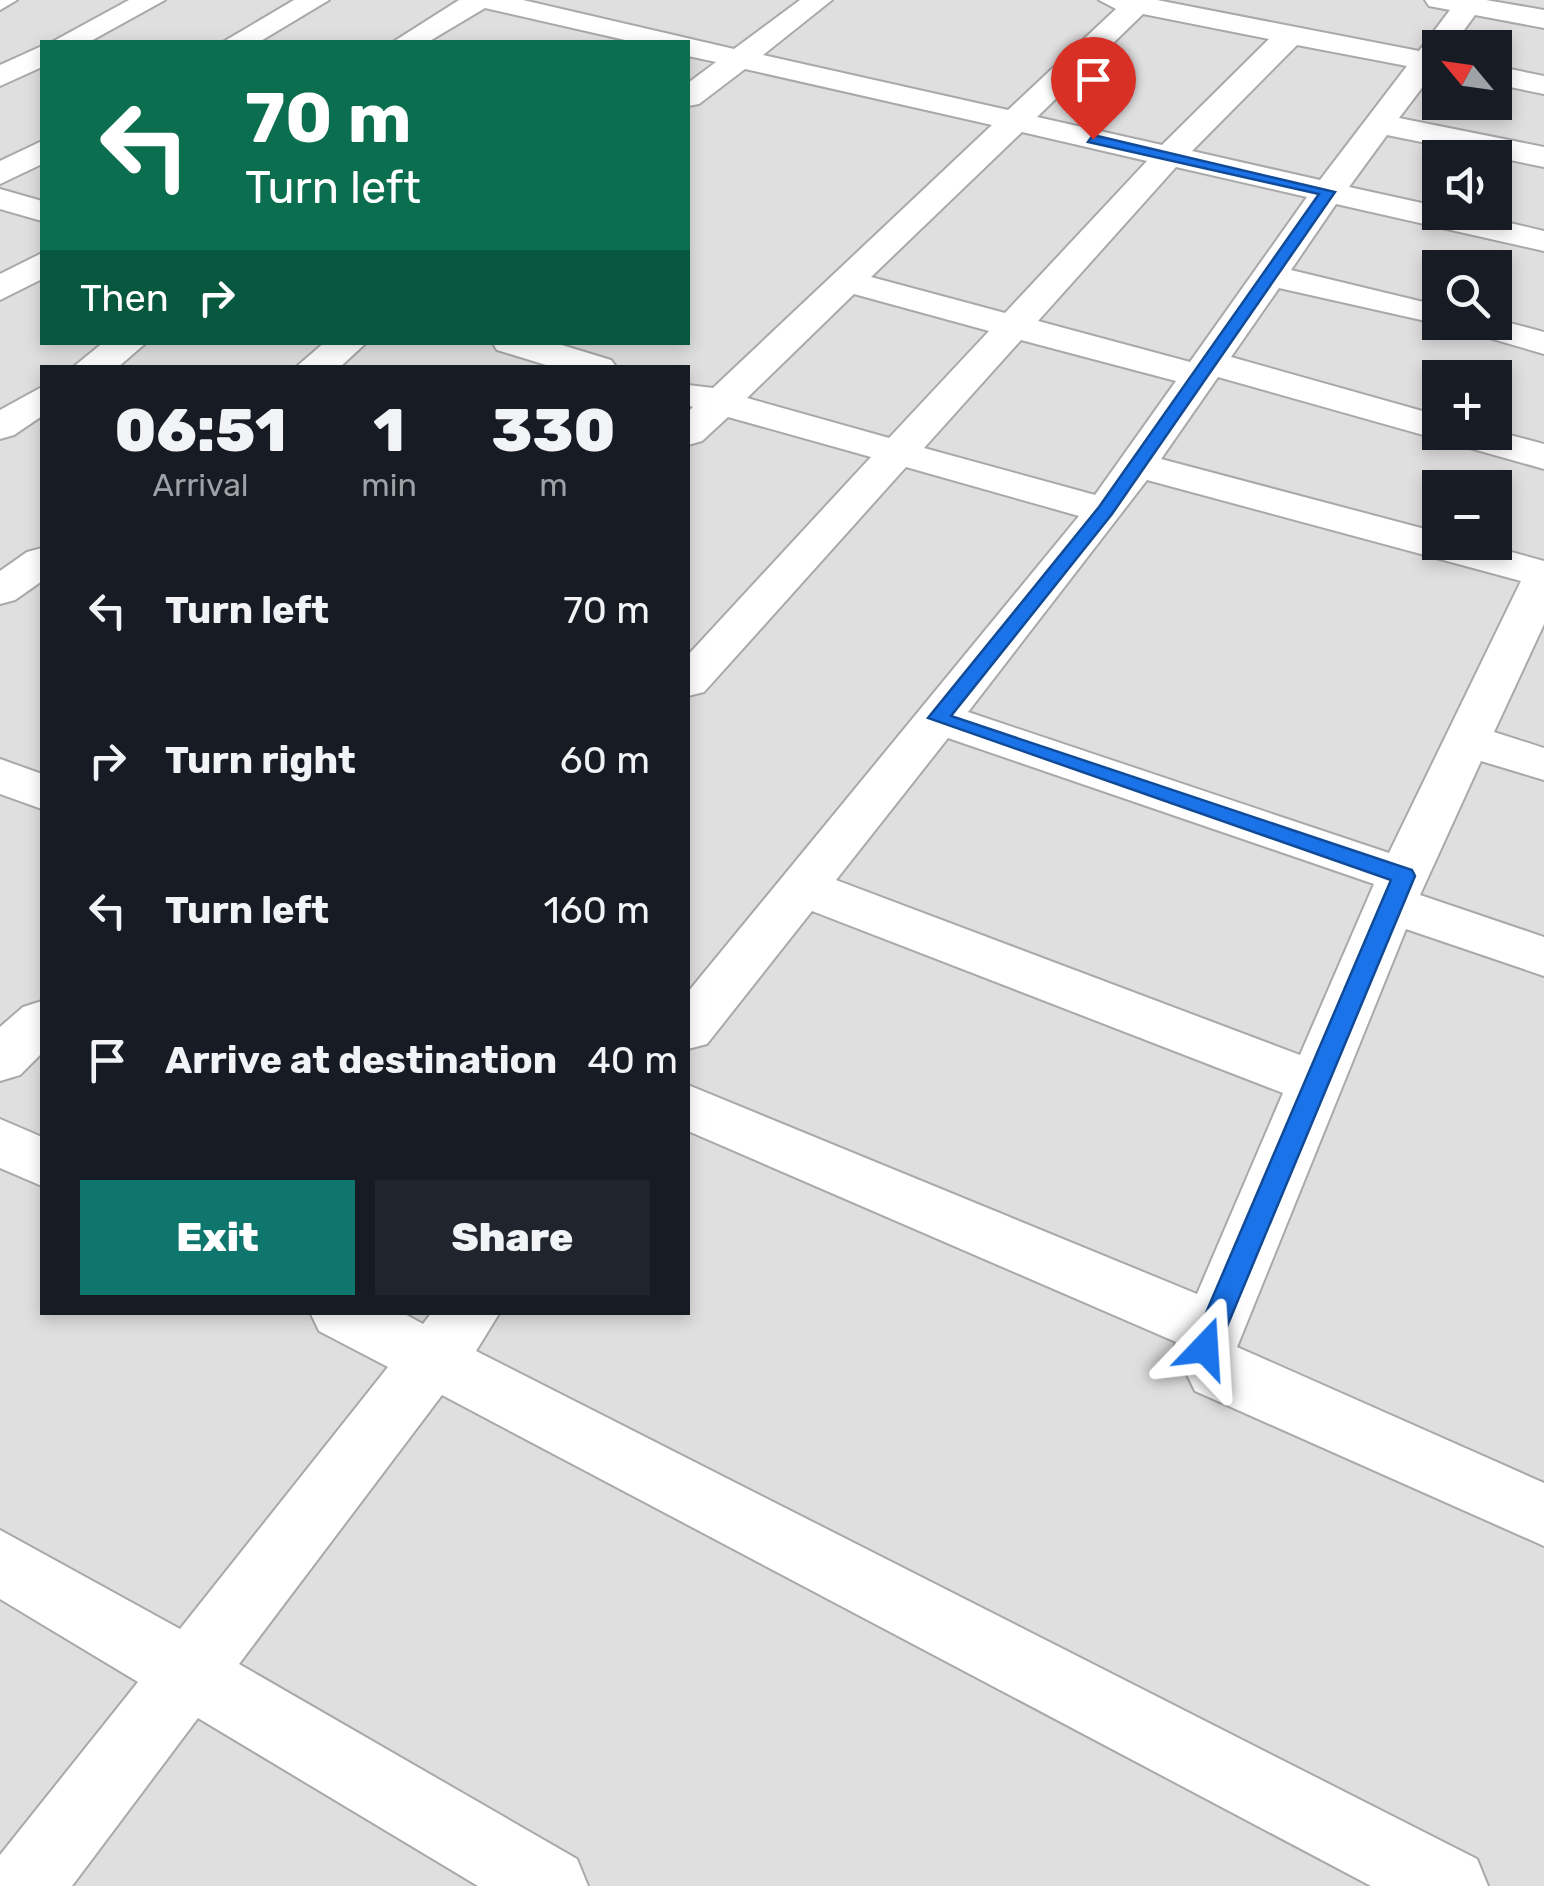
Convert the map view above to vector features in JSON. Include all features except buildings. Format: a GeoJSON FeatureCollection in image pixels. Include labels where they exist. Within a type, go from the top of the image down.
{"type":"FeatureCollection","features":[{"type":"Feature","properties":{"kind":"street"},"geometry":{"type":"LineString","coordinates":[[72,40],[151,0]]}},
{"type":"Feature","properties":{"kind":"street"},"geometry":{"type":"LineString","coordinates":[[242,40],[315,0]]}},
{"type":"Feature","properties":{"kind":"street"},"geometry":{"type":"LineString","coordinates":[[412,40],[482,0],[594,35],[648,40]]}},
{"type":"Feature","properties":{"kind":"street"},"geometry":{"type":"LineString","coordinates":[[690,96],[818,0]]}},
{"type":"Feature","properties":{"kind":"street"},"geometry":{"type":"LineString","coordinates":[[690,429],[704,398],[848,282],[1017,122],[1131,2],[1422,61]]}},
{"type":"Feature","properties":{"kind":"street"},"geometry":{"type":"LineString","coordinates":[[1448,30],[1460,2],[1544,19]]}},
{"type":"Feature","properties":{"kind":"street"},"geometry":{"type":"LineString","coordinates":[[594,35],[633,9]]}},
{"type":"Feature","properties":{"kind":"street"},"geometry":{"type":"LineString","coordinates":[[690,680],[1169,156],[1290,35]]}},
{"type":"Feature","properties":{"kind":"street"},"geometry":{"type":"LineString","coordinates":[[690,46],[1544,241]]}},
{"type":"Feature","properties":{"kind":"street"},"geometry":{"type":"LineString","coordinates":[[0,77],[40,56]]}},
{"type":"Feature","properties":{"kind":"street"},"geometry":{"type":"LineString","coordinates":[[690,1027],[1106,510],[1328,192],[1422,77]]}},
{"type":"Feature","properties":{"kind":"street"},"geometry":{"type":"LineString","coordinates":[[1512,78],[1544,85]]}},
{"type":"Feature","properties":{"kind":"street"},"geometry":{"type":"LineString","coordinates":[[1380,124],[1544,157]]}},
{"type":"Feature","properties":{"kind":"street"},"geometry":{"type":"LineString","coordinates":[[0,174],[40,152]]}},
{"type":"Feature","properties":{"kind":"street"},"geometry":{"type":"LineString","coordinates":[[0,198],[40,210]]}},
{"type":"Feature","properties":{"kind":"street"},"geometry":{"type":"LineString","coordinates":[[0,289],[40,265]]}},
{"type":"Feature","properties":{"kind":"street"},"geometry":{"type":"LineString","coordinates":[[1270,275],[1422,313]]}},
{"type":"Feature","properties":{"kind":"street"},"geometry":{"type":"LineString","coordinates":[[848,282],[1422,424]]}},
{"type":"Feature","properties":{"kind":"street"},"geometry":{"type":"LineString","coordinates":[[1512,334],[1544,342]]}},
{"type":"Feature","properties":{"kind":"street"},"geometry":{"type":"LineString","coordinates":[[95,365],[125,345]]}},
{"type":"Feature","properties":{"kind":"street"},"geometry":{"type":"LineString","coordinates":[[318,365],[345,345]]}},
{"type":"Feature","properties":{"kind":"street"},"geometry":{"type":"LineString","coordinates":[[528,354],[583,365]]}},
{"type":"Feature","properties":{"kind":"street"},"geometry":{"type":"LineString","coordinates":[[704,398],[1106,510]]}},
{"type":"Feature","properties":{"kind":"street"},"geometry":{"type":"LineString","coordinates":[[0,427],[40,400]]}},
{"type":"Feature","properties":{"kind":"street"},"geometry":{"type":"LineString","coordinates":[[1512,448],[1544,457]]}},
{"type":"Feature","properties":{"kind":"street"},"geometry":{"type":"LineString","coordinates":[[1137,465],[1542,586],[1397,890],[1210,1328],[1205,1348],[1217,1371],[1544,1515]]}},
{"type":"Feature","properties":{"kind":"street"},"geometry":{"type":"LineString","coordinates":[[0,591],[40,562]]}},
{"type":"Feature","properties":{"kind":"street"},"geometry":{"type":"LineString","coordinates":[[938,718],[1397,890],[1544,957]]}},
{"type":"Feature","properties":{"kind":"street"},"geometry":{"type":"LineString","coordinates":[[1467,740],[1544,764]]}},
{"type":"Feature","properties":{"kind":"street"},"geometry":{"type":"LineString","coordinates":[[802,887],[1315,1083]]}},
{"type":"Feature","properties":{"kind":"street"},"geometry":{"type":"LineString","coordinates":[[0,1060],[40,1023]]}},
{"type":"Feature","properties":{"kind":"street"},"geometry":{"type":"LineString","coordinates":[[690,1108],[1210,1328]]}},
{"type":"Feature","properties":{"kind":"street"},"geometry":{"type":"LineString","coordinates":[[0,1142],[40,1162]]}},
{"type":"Feature","properties":{"kind":"street"},"geometry":{"type":"LineString","coordinates":[[354,1315],[452,1336],[1450,1886]]}},
{"type":"Feature","properties":{"kind":"street"},"geometry":{"type":"LineString","coordinates":[[24,1886],[452,1336]]}},
{"type":"Feature","properties":{"kind":"street"},"geometry":{"type":"LineString","coordinates":[[0,1562],[550,1886]]}},
{"type":"Feature","properties":{"kind":"shaded area"},"geometry":{"type":"Polygon","coordinates":[[[0,0],[1544,0],[1544,1886],[0,1886],[0,0]]]}},
{"type":"Feature","properties":{"kind":"route"},"geometry":{"type":"LineString","coordinates":[[1093,139],[1328,192],[1106,510],[938,718],[1404,876],[1210,1328],[1205,1348]]}}]}
